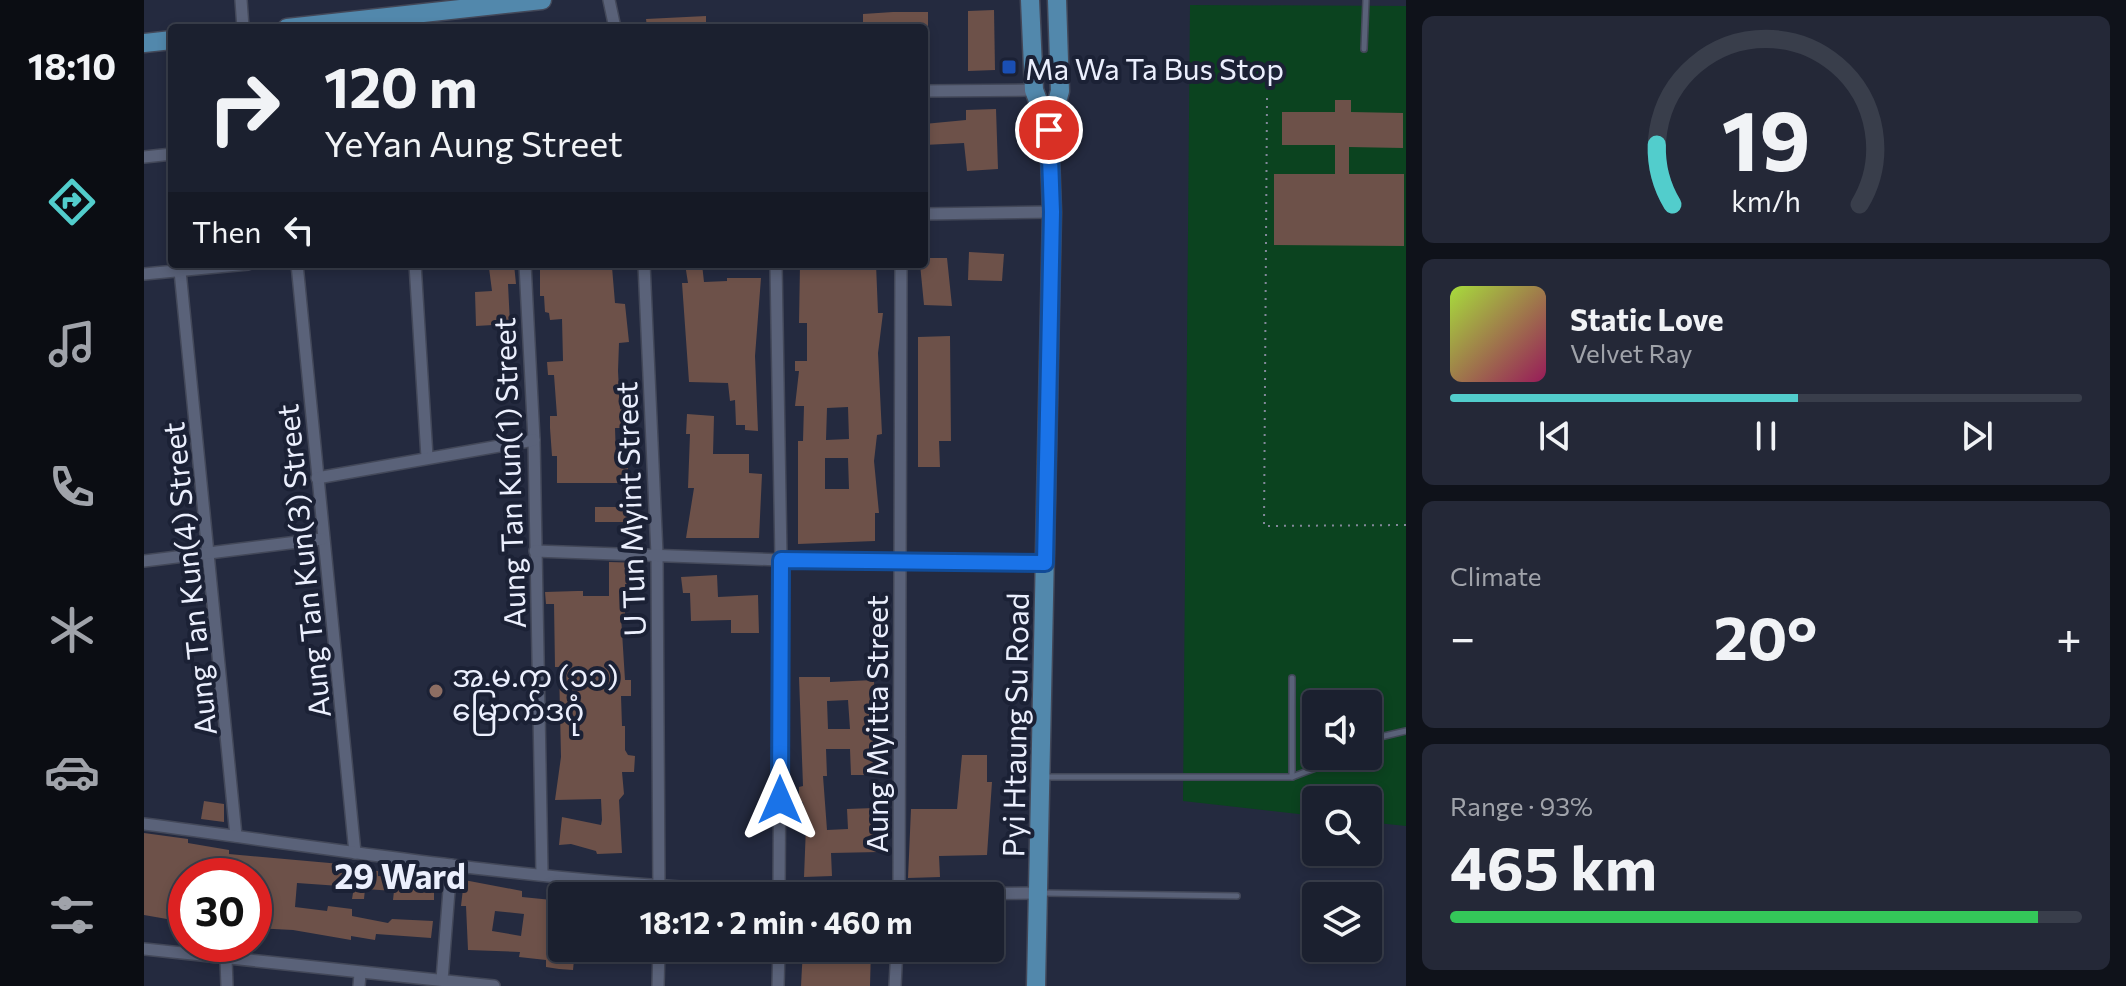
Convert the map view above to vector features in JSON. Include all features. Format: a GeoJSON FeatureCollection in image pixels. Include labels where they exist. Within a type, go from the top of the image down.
{"type":"FeatureCollection","features":[{"type":"Feature","properties":{"kind":"main road"},"geometry":{"type":"LineString","coordinates":[[358,24],[394,22],[542,0]]}},
{"type":"Feature","properties":{"kind":"main road","name":"Pyi Htaung Su Road"},"geometry":{"type":"LineString","coordinates":[[1027,4],[1034,90],[1049,130]]}},
{"type":"Feature","properties":{"kind":"main road","name":"Pyi Htaung Su Road"},"geometry":{"type":"LineString","coordinates":[[1036,986],[1052,212],[1049,130],[1060,91],[1061,4]]}},
{"type":"Feature","properties":{"kind":"main road"},"geometry":{"type":"LineString","coordinates":[[144,43],[168,40]]}},
{"type":"Feature","properties":{"kind":"street"},"geometry":{"type":"LineString","coordinates":[[241,0],[243,24]]}},
{"type":"Feature","properties":{"kind":"street"},"geometry":{"type":"LineString","coordinates":[[609,0],[614,24]]}},
{"type":"Feature","properties":{"kind":"street"},"geometry":{"type":"LineString","coordinates":[[928,91],[1034,90]]}},
{"type":"Feature","properties":{"kind":"street"},"geometry":{"type":"LineString","coordinates":[[144,157],[168,154]]}},
{"type":"Feature","properties":{"kind":"street"},"geometry":{"type":"LineString","coordinates":[[928,214],[1052,212]]}},
{"type":"Feature","properties":{"kind":"street"},"geometry":{"type":"LineString","coordinates":[[144,274],[209,268]]}},
{"type":"Feature","properties":{"kind":"street","name":"Aung Tan Kun(3) Street"},"geometry":{"type":"LineString","coordinates":[[297,268],[355,853]]}},
{"type":"Feature","properties":{"kind":"street"},"geometry":{"type":"LineString","coordinates":[[415,268],[427,457]]}},
{"type":"Feature","properties":{"kind":"street","name":"Aung Tan Kun(1) Street"},"geometry":{"type":"LineString","coordinates":[[525,268],[534,440],[542,873]]}},
{"type":"Feature","properties":{"kind":"street","name":"U Tun Myint Street"},"geometry":{"type":"LineString","coordinates":[[644,268],[657,554],[659,882]]}},
{"type":"Feature","properties":{"kind":"street"},"geometry":{"type":"LineString","coordinates":[[776,268],[781,560],[779,882]]}},
{"type":"Feature","properties":{"kind":"street","name":"Aung Myitta Street"},"geometry":{"type":"LineString","coordinates":[[899,882],[901,268]]}},
{"type":"Feature","properties":{"kind":"street","name":"Aung Tan Kun(4) Street"},"geometry":{"type":"LineString","coordinates":[[180,271],[211,553],[236,836]]}},
{"type":"Feature","properties":{"kind":"street"},"geometry":{"type":"LineString","coordinates":[[317,478],[534,440]]}},
{"type":"Feature","properties":{"kind":"street"},"geometry":{"type":"LineString","coordinates":[[144,561],[322,539]]}},
{"type":"Feature","properties":{"kind":"street"},"geometry":{"type":"LineString","coordinates":[[535,551],[781,560],[1045,563]]}},
{"type":"Feature","properties":{"kind":"street"},"geometry":{"type":"LineString","coordinates":[[144,824],[600,882]]}},
{"type":"Feature","properties":{"kind":"street"},"geometry":{"type":"LineString","coordinates":[[442,980],[451,865]]}},
{"type":"Feature","properties":{"kind":"street"},"geometry":{"type":"LineString","coordinates":[[1004,893],[1038,893]]}},
{"type":"Feature","properties":{"kind":"street"},"geometry":{"type":"LineString","coordinates":[[144,949],[168,952]]}},
{"type":"Feature","properties":{"kind":"street"},"geometry":{"type":"LineString","coordinates":[[226,962],[227,986]]}},
{"type":"Feature","properties":{"kind":"street"},"geometry":{"type":"LineString","coordinates":[[245,962],[359,980],[442,980],[494,986]]}},
{"type":"Feature","properties":{"kind":"street"},"geometry":{"type":"LineString","coordinates":[[658,986],[659,962]]}},
{"type":"Feature","properties":{"kind":"street"},"geometry":{"type":"LineString","coordinates":[[778,986],[779,962]]}},
{"type":"Feature","properties":{"kind":"street"},"geometry":{"type":"LineString","coordinates":[[895,986],[896,962]]}},
{"type":"Feature","properties":{"kind":"lane"},"geometry":{"type":"LineString","coordinates":[[1364,49],[1366,0]]}},
{"type":"Feature","properties":{"kind":"lane"},"geometry":{"type":"LineString","coordinates":[[1292,678],[1292,777]]}},
{"type":"Feature","properties":{"kind":"lane"},"geometry":{"type":"LineString","coordinates":[[1382,739],[1406,731]]}},
{"type":"Feature","properties":{"kind":"lane"},"geometry":{"type":"LineString","coordinates":[[1041,777],[1292,777],[1310,770]]}},
{"type":"Feature","properties":{"kind":"lane"},"geometry":{"type":"LineString","coordinates":[[1038,893],[1237,896]]}},
{"type":"Feature","properties":{"kind":"path"},"geometry":{"type":"LineString","coordinates":[[1267,98],[1264,526],[1406,525]]}},
{"type":"Feature","properties":{"kind":"green space"},"geometry":{"type":"Polygon","coordinates":[[[1190,5],[1406,6],[1406,826],[1382,823],[1382,786],[1302,786],[1302,814],[1183,801],[1190,5]]]}},
{"type":"Feature","properties":{"kind":"building"},"geometry":{"type":"Polygon","coordinates":[[[994,10],[995,70],[968,71],[968,11],[994,10]]]}},
{"type":"Feature","properties":{"kind":"building"},"geometry":{"type":"Polygon","coordinates":[[[928,12],[928,24],[863,24],[863,14],[928,12]]]}},
{"type":"Feature","properties":{"kind":"building"},"geometry":{"type":"Polygon","coordinates":[[[706,16],[706,24],[647,24],[646,19],[706,16]]]}},
{"type":"Feature","properties":{"kind":"building"},"geometry":{"type":"Polygon","coordinates":[[[1335,100],[1351,100],[1351,112],[1403,113],[1403,148],[1349,147],[1349,174],[1404,174],[1404,246],[1274,245],[1274,174],[1335,174],[1335,145],[1282,145],[1282,112],[1335,112],[1335,100]]]}},
{"type":"Feature","properties":{"kind":"building"},"geometry":{"type":"Polygon","coordinates":[[[996,109],[998,169],[967,171],[964,143],[928,145],[928,124],[966,120],[966,110],[996,109]]]}},
{"type":"Feature","properties":{"kind":"building"},"geometry":{"type":"Polygon","coordinates":[[[969,252],[1004,254],[1002,281],[968,280],[969,252]]]}},
{"type":"Feature","properties":{"kind":"building"},"geometry":{"type":"Polygon","coordinates":[[[928,258],[947,258],[952,306],[924,305],[920,268],[928,268],[928,258]]]}},
{"type":"Feature","properties":{"kind":"building"},"geometry":{"type":"Polygon","coordinates":[[[489,268],[514,268],[516,284],[508,284],[510,324],[476,326],[475,292],[492,291],[489,268]]]}},
{"type":"Feature","properties":{"kind":"building"},"geometry":{"type":"Polygon","coordinates":[[[540,268],[612,268],[615,303],[625,304],[629,342],[619,343],[618,371],[620,409],[630,413],[630,428],[615,428],[616,457],[622,458],[622,468],[628,468],[628,483],[557,483],[557,456],[552,456],[550,428],[550,416],[557,416],[554,375],[548,375],[547,362],[563,361],[562,319],[550,320],[549,313],[545,312],[544,296],[540,296],[540,268]]]}},
{"type":"Feature","properties":{"kind":"building"},"geometry":{"type":"Polygon","coordinates":[[[686,268],[702,268],[704,282],[761,278],[755,356],[758,431],[745,430],[745,425],[736,425],[735,400],[730,401],[728,383],[689,382],[682,283],[688,283],[686,268]]]}},
{"type":"Feature","properties":{"kind":"building"},"geometry":{"type":"Polygon","coordinates":[[[800,268],[876,268],[878,313],[883,313],[878,353],[882,434],[877,435],[874,461],[879,513],[875,513],[875,541],[798,544],[798,441],[803,441],[804,406],[795,406],[799,371],[795,371],[795,361],[807,361],[807,323],[799,323],[800,268]],[[848,407],[827,408],[826,440],[849,439],[848,407]],[[825,458],[825,489],[849,489],[848,458],[825,458]]]}},
{"type":"Feature","properties":{"kind":"building"},"geometry":{"type":"Polygon","coordinates":[[[950,336],[951,441],[939,441],[940,467],[918,467],[918,337],[950,336]]]}},
{"type":"Feature","properties":{"kind":"building"},"geometry":{"type":"Polygon","coordinates":[[[687,414],[714,416],[713,454],[749,454],[749,473],[762,474],[759,538],[686,538],[694,488],[688,488],[690,434],[686,434],[687,414]]]}},
{"type":"Feature","properties":{"kind":"building"},"geometry":{"type":"Polygon","coordinates":[[[595,507],[628,507],[628,522],[595,522],[595,507]]]}},
{"type":"Feature","properties":{"kind":"building"},"geometry":{"type":"Polygon","coordinates":[[[609,562],[643,563],[643,584],[625,584],[625,616],[621,616],[625,680],[631,680],[631,696],[621,696],[622,726],[625,726],[625,750],[628,755],[635,756],[634,772],[622,772],[624,794],[619,800],[622,853],[597,854],[596,851],[571,844],[559,845],[562,817],[601,825],[601,799],[555,800],[561,757],[559,667],[555,667],[554,604],[546,604],[545,592],[583,591],[583,596],[609,596],[609,562]]]}},
{"type":"Feature","properties":{"kind":"building"},"geometry":{"type":"Polygon","coordinates":[[[717,575],[718,597],[758,595],[759,633],[731,633],[731,620],[691,621],[690,593],[683,593],[681,577],[717,575]]]}},
{"type":"Feature","properties":{"kind":"building"},"geometry":{"type":"Polygon","coordinates":[[[799,677],[830,677],[830,682],[874,680],[877,775],[851,775],[850,749],[826,749],[827,776],[823,776],[827,830],[848,829],[847,809],[874,808],[879,852],[831,853],[832,876],[804,877],[806,826],[803,802],[799,802],[799,787],[803,786],[799,677]],[[848,700],[827,701],[828,729],[850,729],[848,700]]]}},
{"type":"Feature","properties":{"kind":"building"},"geometry":{"type":"Polygon","coordinates":[[[962,755],[987,755],[987,782],[992,782],[987,855],[939,856],[940,877],[908,878],[911,809],[957,809],[962,755]]]}},
{"type":"Feature","properties":{"kind":"building"},"geometry":{"type":"Polygon","coordinates":[[[204,801],[224,804],[224,822],[201,819],[204,801]]]}},
{"type":"Feature","properties":{"kind":"building"},"geometry":{"type":"Polygon","coordinates":[[[144,833],[188,839],[188,843],[229,850],[229,854],[352,865],[352,869],[378,871],[378,876],[416,879],[416,870],[434,871],[434,900],[393,900],[394,891],[365,889],[364,899],[352,899],[354,887],[297,883],[295,907],[327,911],[328,906],[352,909],[352,916],[388,923],[392,919],[433,921],[431,938],[376,934],[375,940],[351,936],[351,940],[272,929],[272,858],[168,858],[168,919],[144,915],[144,833]]]}},
{"type":"Feature","properties":{"kind":"building"},"geometry":{"type":"Polygon","coordinates":[[[464,880],[522,891],[522,897],[548,900],[548,962],[574,962],[573,970],[546,967],[546,960],[519,957],[520,952],[468,950],[466,906],[461,906],[464,880]],[[495,911],[492,931],[521,936],[524,914],[495,911]]]}},
{"type":"Feature","properties":{"kind":"building"},"geometry":{"type":"Polygon","coordinates":[[[802,962],[871,962],[870,986],[801,986],[802,962]]]}},
{"type":"Feature","properties":{"kind":"place","name":"Ma Wa Ta Bus Stop"},"geometry":{"type":"Point","coordinates":[1009,67]}},
{"type":"Feature","properties":{"kind":"place","name":"အ.မ.က (၁၁) မြောက်ဒဂုံ"},"geometry":{"type":"Point","coordinates":[436,691]}},
{"type":"Feature","properties":{"kind":"district","name":"29 Ward"},"geometry":{"type":"Point","coordinates":[400,875]}},
{"type":"Feature","properties":{"kind":"route"},"geometry":{"type":"LineString","coordinates":[[780,800],[781,560],[1045,563],[1052,212],[1049,130]]}}]}
